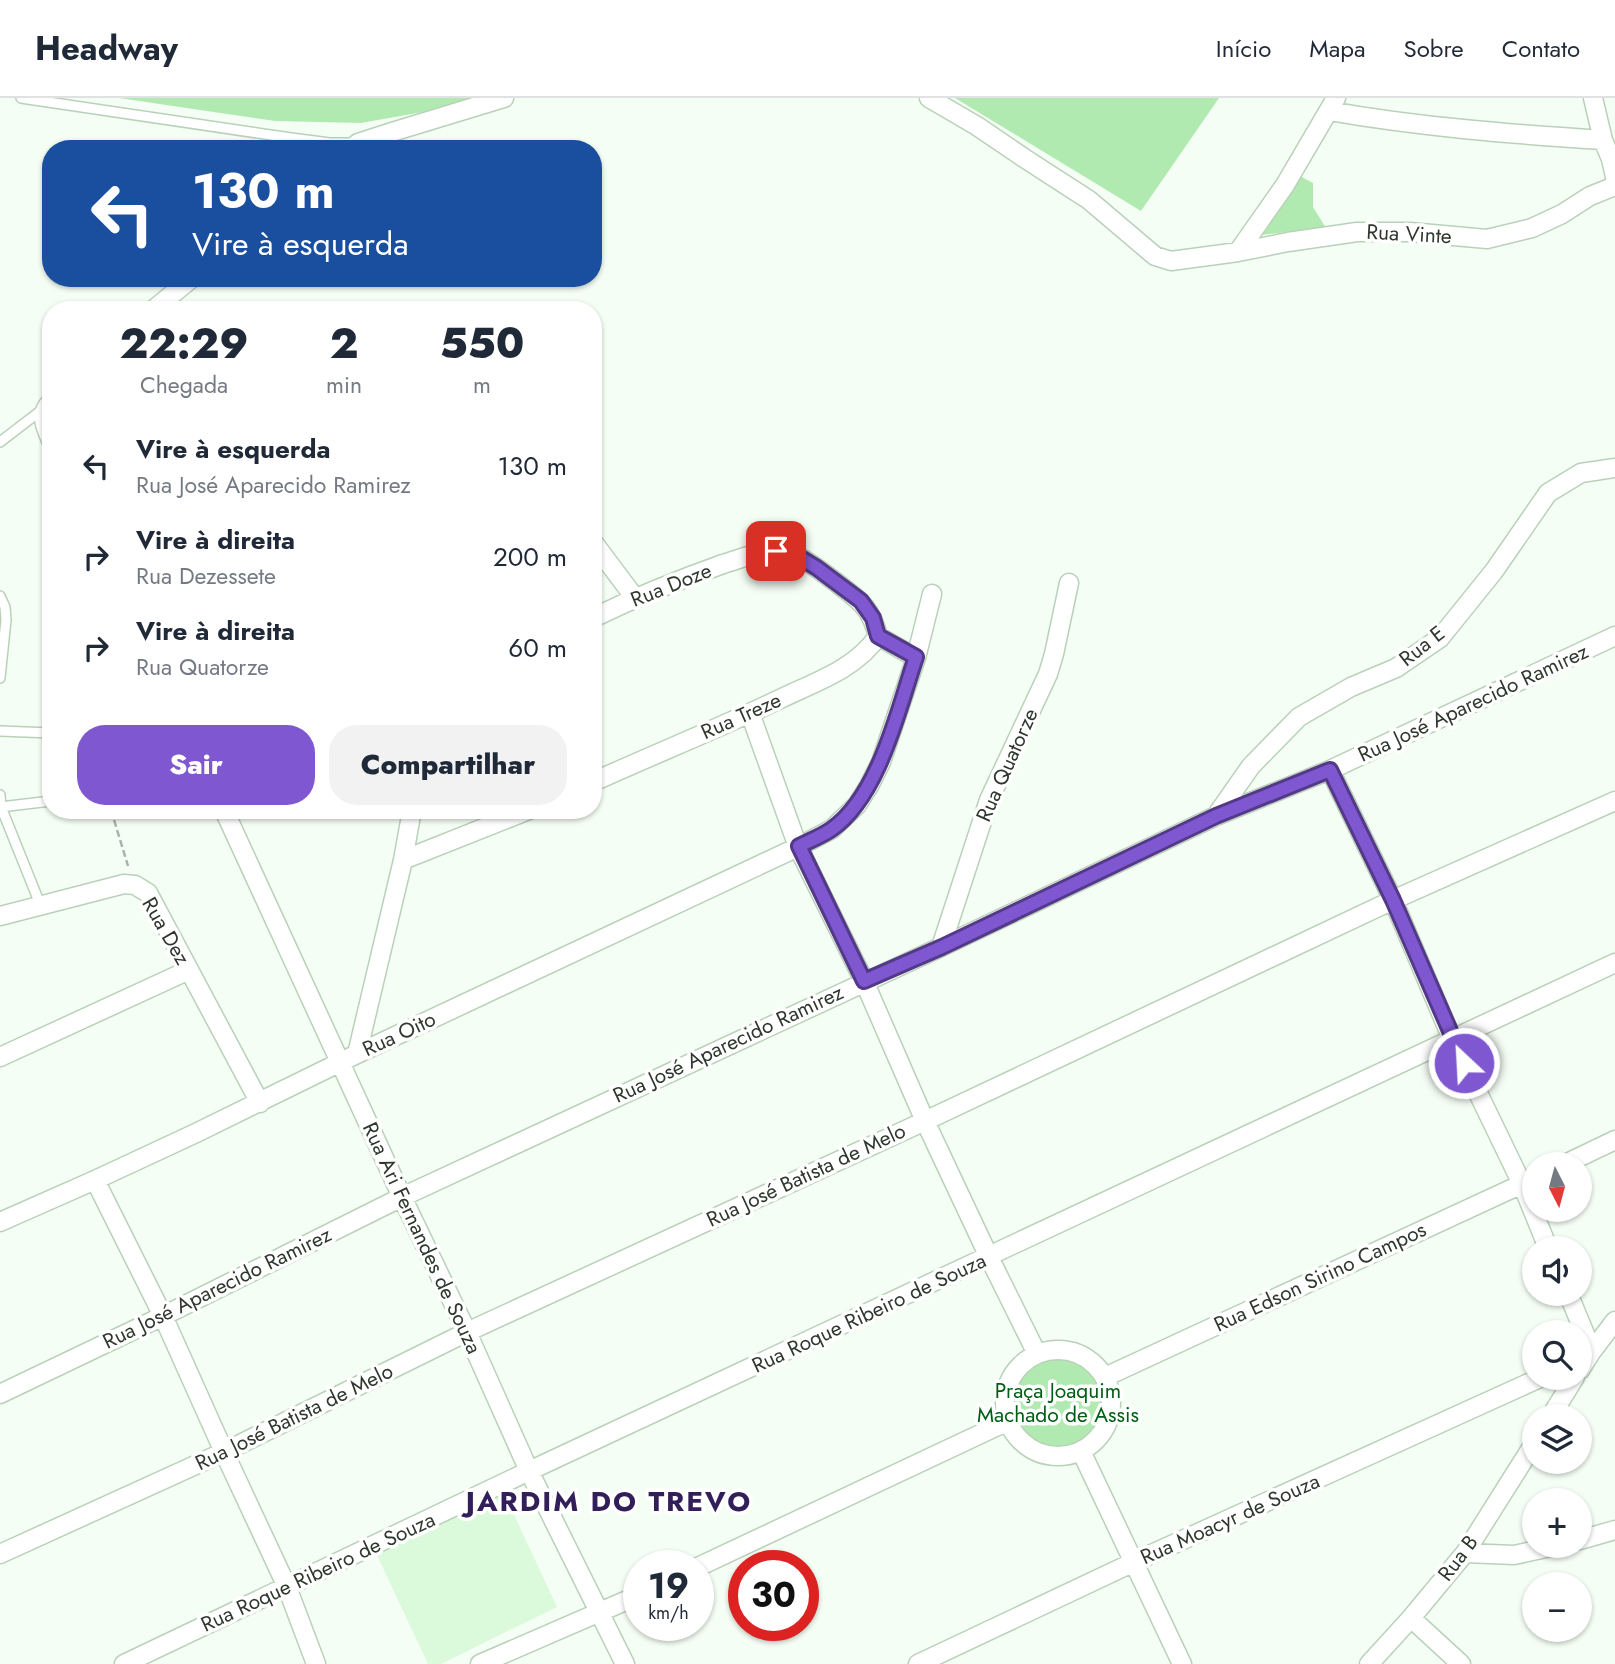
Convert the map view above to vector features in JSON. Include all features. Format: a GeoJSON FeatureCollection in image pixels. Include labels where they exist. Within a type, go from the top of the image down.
{"type":"FeatureCollection","features":[{"type":"Feature","properties":{"kind":"street"},"geometry":{"type":"LineString","coordinates":[[373,140],[504,98]]}},
{"type":"Feature","properties":{"kind":"street","name":"Rua Vinte"},"geometry":{"type":"LineString","coordinates":[[929,98],[977,126],[1089,200],[1155,256],[1171,261],[1357,232],[1410,232],[1487,239],[1532,228],[1562,214],[1590,196],[1615,186]]}},
{"type":"Feature","properties":{"kind":"street"},"geometry":{"type":"LineString","coordinates":[[1593,98],[1615,177]]}},
{"type":"Feature","properties":{"kind":"street"},"geometry":{"type":"LineString","coordinates":[[1238,252],[1285,185],[1333,105],[1394,121],[1470,130],[1603,139]]}},
{"type":"Feature","properties":{"kind":"street"},"geometry":{"type":"LineString","coordinates":[[164,301],[181,287]]}},
{"type":"Feature","properties":{"kind":"street","name":"Rua E"},"geometry":{"type":"LineString","coordinates":[[1216,816],[1251,766],[1299,717],[1351,687],[1396,668],[1440,638],[1494,571],[1548,493],[1581,473],[1615,468]]}},
{"type":"Feature","properties":{"kind":"street","name":"Rua Doze"},"geometry":{"type":"LineString","coordinates":[[602,614],[675,581],[752,555],[776,551],[796,555],[861,601],[873,618],[878,636]]}},
{"type":"Feature","properties":{"kind":"street"},"geometry":{"type":"LineString","coordinates":[[602,554],[635,598]]}},
{"type":"Feature","properties":{"kind":"street","name":"Rua Quatorze"},"geometry":{"type":"LineString","coordinates":[[942,947],[989,800],[1048,674],[1069,583]]}},
{"type":"Feature","properties":{"kind":"street"},"geometry":{"type":"LineString","coordinates":[[799,846],[832,829],[857,805],[881,762],[916,657],[932,594]]}},
{"type":"Feature","properties":{"kind":"street"},"geometry":{"type":"LineString","coordinates":[[878,636],[916,657]]}},
{"type":"Feature","properties":{"kind":"street","name":"Rua Treze"},"geometry":{"type":"LineString","coordinates":[[602,778],[838,671],[859,658],[878,636]]}},
{"type":"Feature","properties":{"kind":"street","name":"Rua José Aparecido Ramirez"},"geometry":{"type":"LineString","coordinates":[[0,1394],[402,1196],[942,947],[1216,816],[1330,770],[1615,636]]}},
{"type":"Feature","properties":{"kind":"street"},"geometry":{"type":"LineString","coordinates":[[750,713],[799,846],[864,981],[925,1121],[1037,1354]]}},
{"type":"Feature","properties":{"kind":"street"},"geometry":{"type":"LineString","coordinates":[[1330,770],[1393,900],[1452,1039],[1522,1170]]}},
{"type":"Feature","properties":{"kind":"street","name":"Rua José Batista de Melo"},"geometry":{"type":"LineString","coordinates":[[0,1554],[224,1452],[467,1332],[925,1121],[1393,900],[1615,801]]}},
{"type":"Feature","properties":{"kind":"street","name":"Rua Ari Fernandes de Souza"},"geometry":{"type":"LineString","coordinates":[[228,819],[529,1471],[625,1664]]}},
{"type":"Feature","properties":{"kind":"street"},"geometry":{"type":"LineString","coordinates":[[358,1054],[410,819]]}},
{"type":"Feature","properties":{"kind":"street"},"geometry":{"type":"LineString","coordinates":[[403,860],[506,819]]}},
{"type":"Feature","properties":{"kind":"street","name":"Rua Oito"},"geometry":{"type":"LineString","coordinates":[[0,1222],[95,1180],[799,846]]}},
{"type":"Feature","properties":{"kind":"street","name":"Rua Dez"},"geometry":{"type":"LineString","coordinates":[[0,916],[124,884],[148,893],[260,1102]]}},
{"type":"Feature","properties":{"kind":"street","name":"Rua Roque Ribeiro de Souza"},"geometry":{"type":"LineString","coordinates":[[124,1664],[529,1471],[1615,963]]}},
{"type":"Feature","properties":{"kind":"street"},"geometry":{"type":"LineString","coordinates":[[0,1057],[189,970]]}},
{"type":"Feature","properties":{"kind":"street"},"geometry":{"type":"LineString","coordinates":[[1590,1152],[1615,1140]]}},
{"type":"Feature","properties":{"kind":"street"},"geometry":{"type":"LineString","coordinates":[[95,1180],[163,1316],[287,1587],[316,1664]]}},
{"type":"Feature","properties":{"kind":"street","name":"Rua Edson Sirino Campos"},"geometry":{"type":"LineString","coordinates":[[1105,1377],[1522,1184]]}},
{"type":"Feature","properties":{"kind":"street"},"geometry":{"type":"LineString","coordinates":[[1592,1350],[1615,1321]]}},
{"type":"Feature","properties":{"kind":"street"},"geometry":{"type":"LineString","coordinates":[[1068,1350],[1083,1355],[1095,1364],[1105,1377],[1111,1393],[1111,1411],[1106,1427],[1095,1441],[1081,1451],[1064,1455],[1046,1454],[1030,1448],[1017,1436],[1008,1421],[1005,1406],[1007,1389],[1013,1375],[1023,1363],[1037,1354],[1068,1350]]}},
{"type":"Feature","properties":{"kind":"street","name":"Rua Moacyr de Souza"},"geometry":{"type":"LineString","coordinates":[[918,1664],[1134,1562],[1522,1386]]}},
{"type":"Feature","properties":{"kind":"street"},"geometry":{"type":"LineString","coordinates":[[714,1559],[1008,1421]]}},
{"type":"Feature","properties":{"kind":"street"},"geometry":{"type":"LineString","coordinates":[[1081,1451],[1182,1664]]}},
{"type":"Feature","properties":{"kind":"street","name":"Rua B"},"geometry":{"type":"LineString","coordinates":[[1368,1664],[1411,1618],[1465,1553],[1522,1463]]}},
{"type":"Feature","properties":{"kind":"street"},"geometry":{"type":"LineString","coordinates":[[1592,1536],[1615,1530]]}},
{"type":"Feature","properties":{"kind":"street"},"geometry":{"type":"LineString","coordinates":[[1465,1553],[1522,1553]]}},
{"type":"Feature","properties":{"kind":"street"},"geometry":{"type":"LineString","coordinates":[[480,1664],[623,1602]]}},
{"type":"Feature","properties":{"kind":"street"},"geometry":{"type":"LineString","coordinates":[[1411,1618],[1461,1664]]}},
{"type":"Feature","properties":{"kind":"lane"},"geometry":{"type":"LineString","coordinates":[[20,98],[304,140]]}},
{"type":"Feature","properties":{"kind":"lane"},"geometry":{"type":"LineString","coordinates":[[0,442],[42,409]]}},
{"type":"Feature","properties":{"kind":"lane"},"geometry":{"type":"LineString","coordinates":[[0,596],[5,607],[6,620],[0,678]]}},
{"type":"Feature","properties":{"kind":"lane"},"geometry":{"type":"LineString","coordinates":[[0,731],[42,733]]}},
{"type":"Feature","properties":{"kind":"lane"},"geometry":{"type":"LineString","coordinates":[[0,795],[1,807],[40,904]]}},
{"type":"Feature","properties":{"kind":"lane"},"geometry":{"type":"LineString","coordinates":[[1,807],[42,802]]}},
{"type":"Feature","properties":{"kind":"path"},"geometry":{"type":"LineString","coordinates":[[114,819],[135,886]]}},
{"type":"Feature","properties":{"kind":"shaded area"},"geometry":{"type":"Polygon","coordinates":[[[503,1491],[557,1607],[441,1664],[428,1664],[376,1553],[503,1491]]]}},
{"type":"Feature","properties":{"kind":"green space"},"geometry":{"type":"Polygon","coordinates":[[[119,98],[502,98],[361,123],[275,121],[119,98]]]}},
{"type":"Feature","properties":{"kind":"green space"},"geometry":{"type":"Polygon","coordinates":[[[955,98],[1219,98],[1141,211],[955,98]]]}},
{"type":"Feature","properties":{"kind":"green space"},"geometry":{"type":"Polygon","coordinates":[[[1298,175],[1313,183],[1313,207],[1326,228],[1261,235],[1260,233],[1298,175]]]}},
{"type":"Feature","properties":{"kind":"green space","name":"Praça Joaquim Machado de Assis"},"geometry":{"type":"Polygon","coordinates":[[[1058,1354],[1077,1357],[1093,1368],[1104,1384],[1107,1403],[1104,1422],[1093,1438],[1077,1449],[1058,1452],[1039,1449],[1023,1438],[1012,1422],[1009,1403],[1012,1384],[1023,1368],[1039,1357],[1058,1354]]]}},
{"type":"Feature","properties":{"kind":"district","name":"JARDIM DO TREVO"},"geometry":{"type":"Point","coordinates":[609,1501]}},
{"type":"Feature","properties":{"kind":"route"},"geometry":{"type":"LineString","coordinates":[[776,551],[796,555],[861,601],[873,618],[878,636],[916,657],[881,762],[857,805],[832,829],[799,846],[864,981],[942,947],[1216,816],[1330,770],[1393,900],[1464,1063]]}}]}
